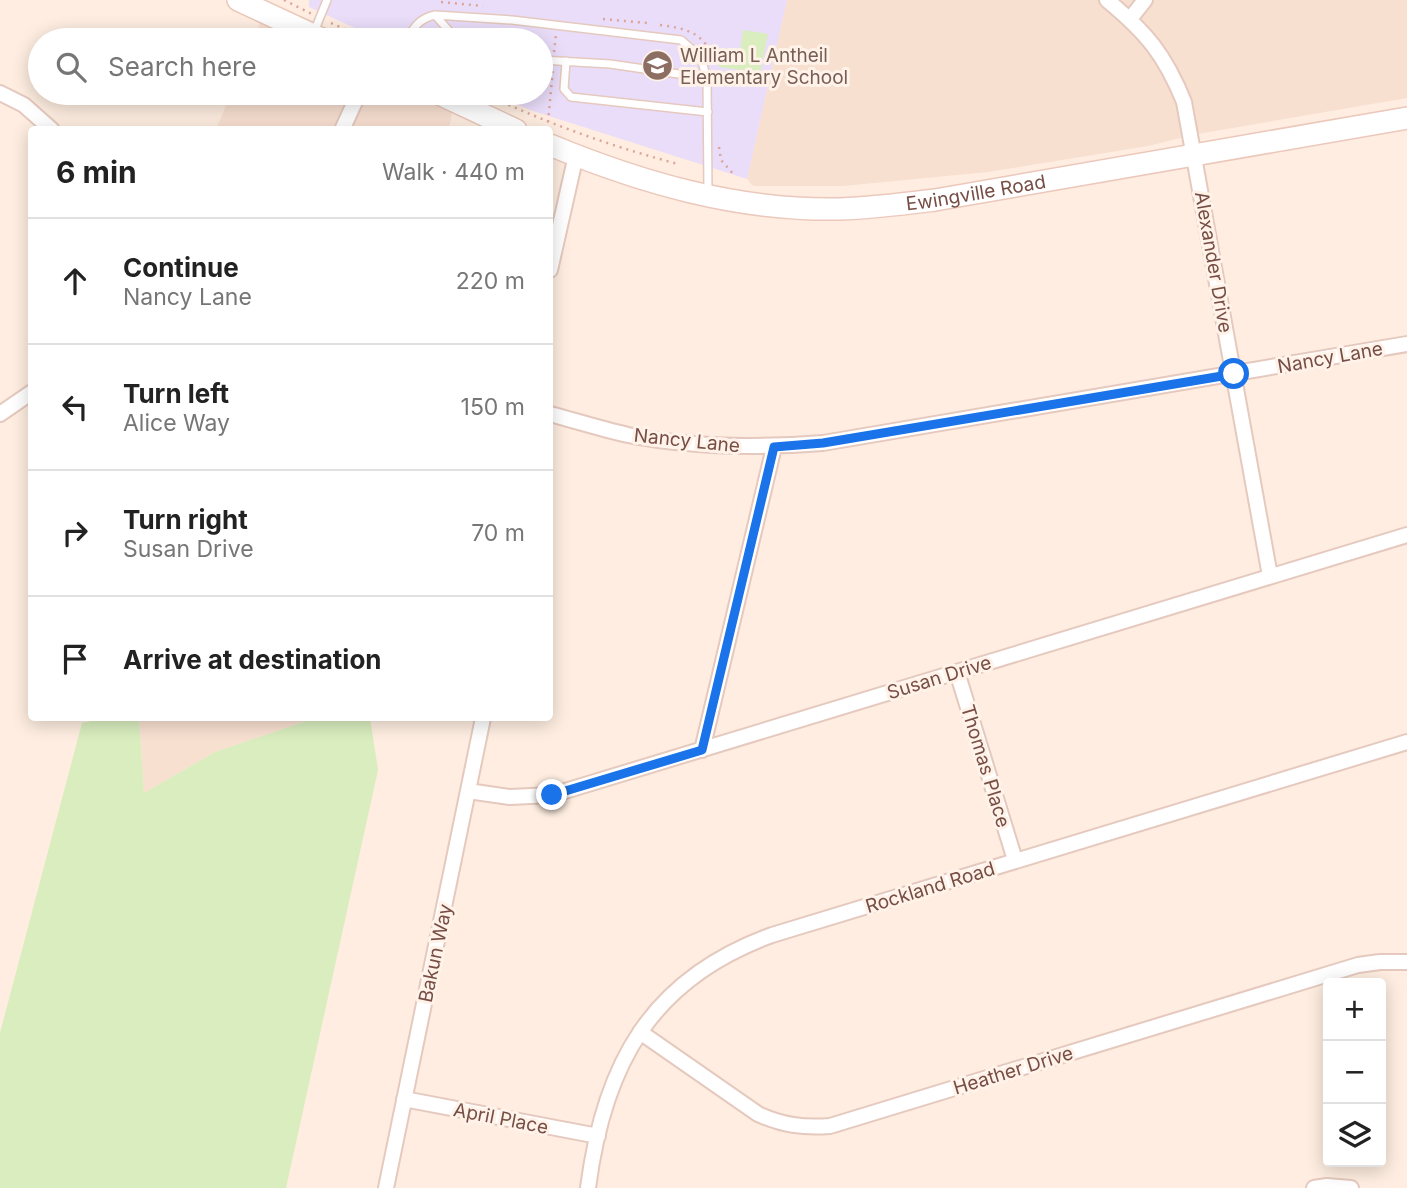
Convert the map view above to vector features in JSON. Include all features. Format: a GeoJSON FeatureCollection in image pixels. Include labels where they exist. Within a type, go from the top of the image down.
{"type":"FeatureCollection","features":[{"type":"Feature","properties":{"kind":"main road"},"geometry":{"type":"LineString","coordinates":[[238,0],[297,28]]}},
{"type":"Feature","properties":{"kind":"main road"},"geometry":{"type":"LineString","coordinates":[[463,105],[507,126]]}},
{"type":"Feature","properties":{"kind":"main road","name":"Ewingville Road"},"geometry":{"type":"LineString","coordinates":[[553,146],[666,186],[708,197],[794,208],[881,207],[935,200],[1407,118]]}},
{"type":"Feature","properties":{"kind":"street","name":"Alexander Drive"},"geometry":{"type":"LineString","coordinates":[[1107,0],[1145,33],[1173,74],[1184,102],[1270,576]]}},
{"type":"Feature","properties":{"kind":"street"},"geometry":{"type":"LineString","coordinates":[[1130,19],[1144,0]]}},
{"type":"Feature","properties":{"kind":"street"},"geometry":{"type":"LineString","coordinates":[[0,93],[24,105],[48,126]]}},
{"type":"Feature","properties":{"kind":"street"},"geometry":{"type":"LineString","coordinates":[[344,126],[353,105]]}},
{"type":"Feature","properties":{"kind":"street"},"geometry":{"type":"LineString","coordinates":[[553,257],[576,156]]}},
{"type":"Feature","properties":{"kind":"street","name":"Nancy Lane"},"geometry":{"type":"LineString","coordinates":[[553,415],[628,435],[725,447],[823,443],[1407,344]]}},
{"type":"Feature","properties":{"kind":"street"},"geometry":{"type":"LineString","coordinates":[[0,415],[28,395]]}},
{"type":"Feature","properties":{"kind":"street"},"geometry":{"type":"LineString","coordinates":[[702,750],[774,447]]}},
{"type":"Feature","properties":{"kind":"street","name":"Susan Drive"},"geometry":{"type":"LineString","coordinates":[[468,791],[510,797],[552,795],[1407,535]]}},
{"type":"Feature","properties":{"kind":"street","name":"Thomas Place"},"geometry":{"type":"LineString","coordinates":[[957,672],[1015,860]]}},
{"type":"Feature","properties":{"kind":"street","name":"Bakun Way"},"geometry":{"type":"LineString","coordinates":[[386,1188],[482,721]]}},
{"type":"Feature","properties":{"kind":"street","name":"Rockland Road"},"geometry":{"type":"LineString","coordinates":[[588,1188],[598,1136],[614,1078],[640,1032],[677,989],[720,958],[747,944],[1407,742]]}},
{"type":"Feature","properties":{"kind":"street","name":"Heather Drive"},"geometry":{"type":"LineString","coordinates":[[640,1032],[758,1114],[791,1126],[830,1126],[1358,965],[1407,962]]}},
{"type":"Feature","properties":{"kind":"street","name":"April Place"},"geometry":{"type":"LineString","coordinates":[[404,1099],[598,1136]]}},
{"type":"Feature","properties":{"kind":"street"},"geometry":{"type":"LineString","coordinates":[[1314,1188],[1351,1188]]}},
{"type":"Feature","properties":{"kind":"lane"},"geometry":{"type":"LineString","coordinates":[[320,28],[327,0]]}},
{"type":"Feature","properties":{"kind":"lane"},"geometry":{"type":"LineString","coordinates":[[435,15],[446,28]]}},
{"type":"Feature","properties":{"kind":"lane"},"geometry":{"type":"LineString","coordinates":[[414,28],[425,17],[435,15],[478,17],[671,37],[690,45],[702,61],[706,78],[708,197]]}},
{"type":"Feature","properties":{"kind":"lane"},"geometry":{"type":"LineString","coordinates":[[553,60],[610,64],[706,78]]}},
{"type":"Feature","properties":{"kind":"lane"},"geometry":{"type":"LineString","coordinates":[[566,61],[564,89],[571,97],[708,112]]}},
{"type":"Feature","properties":{"kind":"path"},"geometry":{"type":"LineString","coordinates":[[595,18],[647,23]]}},
{"type":"Feature","properties":{"kind":"path"},"geometry":{"type":"LineString","coordinates":[[508,105],[593,139],[678,164]]}},
{"type":"Feature","properties":{"kind":"shaded area","name":"William L Antheil Elementary School"},"geometry":{"type":"Polygon","coordinates":[[[309,0],[787,0],[747,179],[519,105],[553,105],[553,28],[355,28],[309,7],[309,0]]]}},
{"type":"Feature","properties":{"kind":"shaded area"},"geometry":{"type":"Polygon","coordinates":[[[787,0],[1407,0],[1407,98],[1192,135],[1148,146],[988,172],[843,186],[753,186],[747,179],[787,0]]]}},
{"type":"Feature","properties":{"kind":"shaded area"},"geometry":{"type":"Polygon","coordinates":[[[264,13],[297,28],[258,28],[264,13]]]}},
{"type":"Feature","properties":{"kind":"shaded area"},"geometry":{"type":"Polygon","coordinates":[[[226,105],[453,105],[450,126],[218,126],[226,105]]]}},
{"type":"Feature","properties":{"kind":"shaded area"},"geometry":{"type":"Polygon","coordinates":[[[139,721],[306,721],[215,752],[144,793],[139,721]]]}},
{"type":"Feature","properties":{"kind":"green space"},"geometry":{"type":"Polygon","coordinates":[[[743,30],[768,34],[760,73],[719,67],[716,57],[724,48],[740,50],[743,30]]]}},
{"type":"Feature","properties":{"kind":"green space"},"geometry":{"type":"Polygon","coordinates":[[[139,721],[144,793],[215,752],[306,721],[370,721],[378,770],[286,1188],[0,1188],[0,1033],[82,723],[139,721]]]}},
{"type":"Feature","properties":{"kind":"place","name":"William L Antheil Elementary School"},"geometry":{"type":"Point","coordinates":[657,66]}},
{"type":"Feature","properties":{"kind":"route"},"geometry":{"type":"LineString","coordinates":[[552,795],[702,750],[774,447],[823,443],[1234,374]]}}]}
